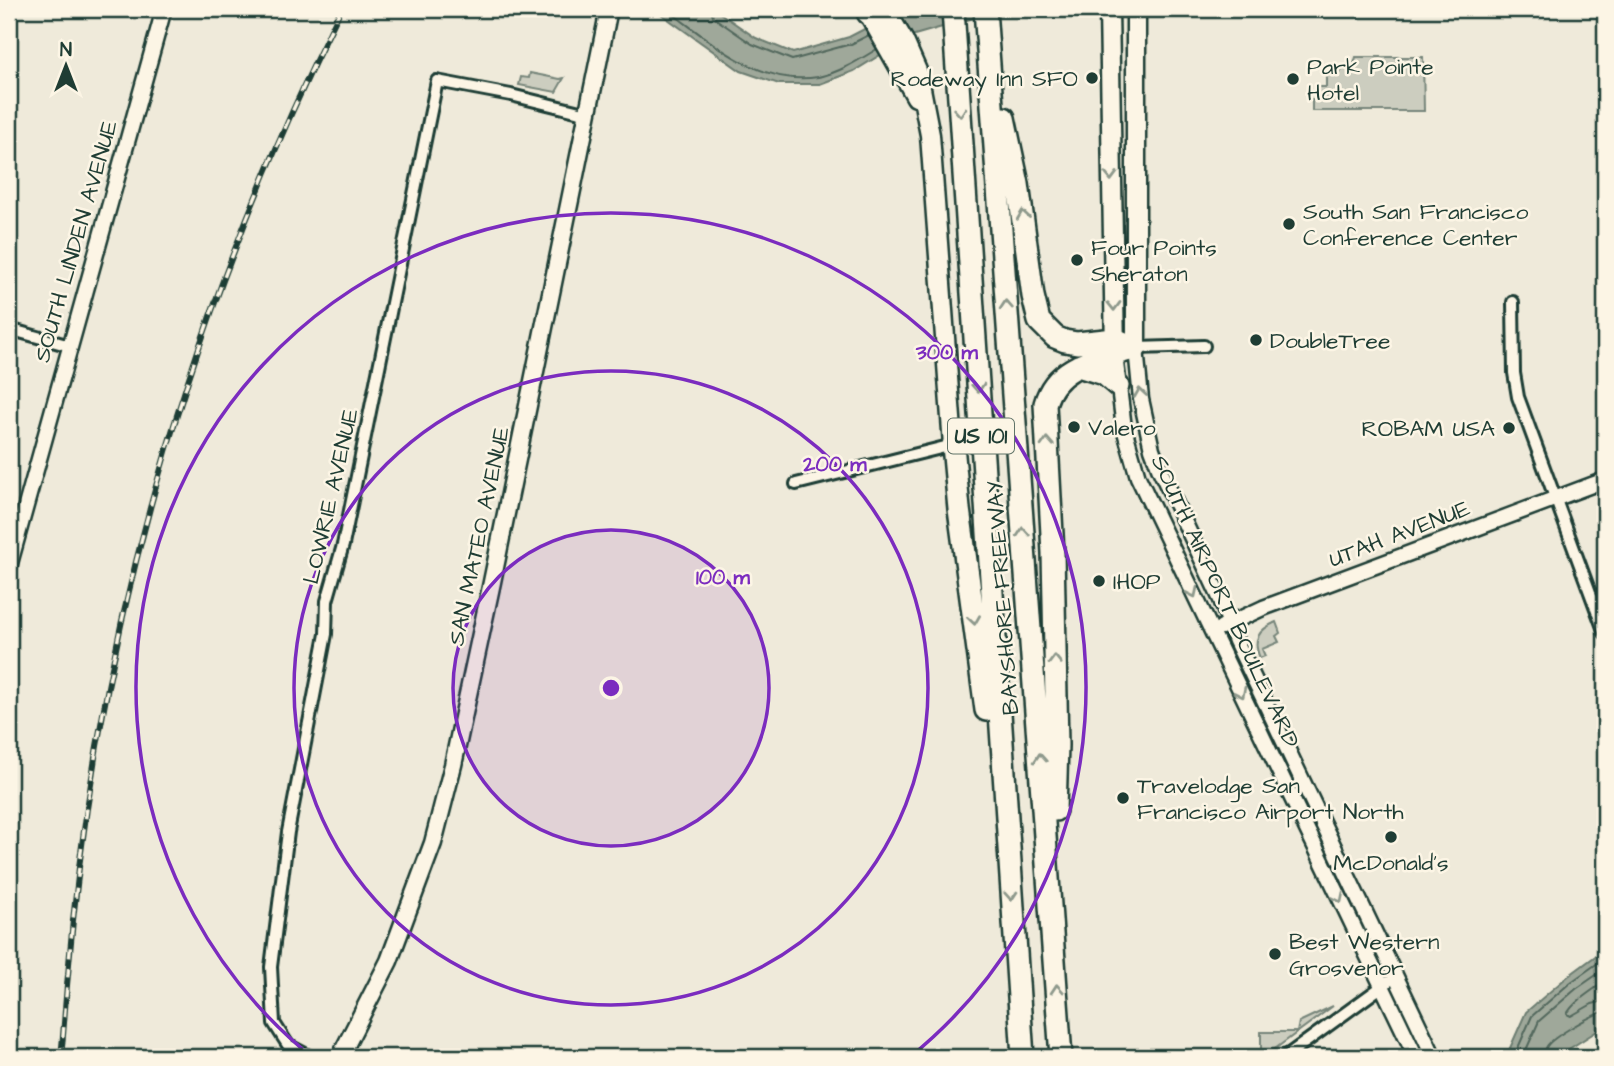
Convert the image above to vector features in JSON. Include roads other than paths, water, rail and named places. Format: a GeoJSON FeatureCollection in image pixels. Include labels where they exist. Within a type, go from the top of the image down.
{"type":"FeatureCollection","features":[{"type":"Feature","properties":{"kind":"highway","name":"BAYSHORE FREEWAY"},"geometry":{"type":"LineString","coordinates":[[953,9],[1023,1057]]}},
{"type":"Feature","properties":{"kind":"highway","name":"BAYSHORE FREEWAY"},"geometry":{"type":"LineString","coordinates":[[985,9],[1061,1057]]}},
{"type":"Feature","properties":{"kind":"highway"},"geometry":{"type":"LineString","coordinates":[[987,34],[1018,184],[1033,296],[1040,321],[1049,332],[1065,341],[1136,348]]}},
{"type":"Feature","properties":{"kind":"highway"},"geometry":{"type":"LineString","coordinates":[[1051,900],[1057,745],[1053,553],[1045,404],[1054,383],[1065,373],[1115,347]]}},
{"type":"Feature","properties":{"kind":"highway"},"geometry":{"type":"LineString","coordinates":[[1078,366],[1104,374],[1118,386]]}},
{"type":"Feature","properties":{"kind":"highway"},"geometry":{"type":"LineString","coordinates":[[953,445],[985,703],[1006,828]]}},
{"type":"Feature","properties":{"kind":"main road","name":"SAN MATEO AVENUE"},"geometry":{"type":"LineString","coordinates":[[340,1057],[389,961],[434,839],[453,765],[609,9]]}},
{"type":"Feature","properties":{"kind":"main road","name":"SOUTH AIRPORT BOULEVARD"},"geometry":{"type":"LineString","coordinates":[[1109,9],[1115,347]]}},
{"type":"Feature","properties":{"kind":"main road","name":"SOUTH AIRPORT BOULEVARD"},"geometry":{"type":"LineString","coordinates":[[1136,9],[1136,348]]}},
{"type":"Feature","properties":{"kind":"main road"},"geometry":{"type":"LineString","coordinates":[[875,12],[897,45],[926,114],[935,180],[953,445]]}},
{"type":"Feature","properties":{"kind":"street","name":"SOUTH LINDEN AVENUE"},"geometry":{"type":"LineString","coordinates":[[9,567],[164,9]]}},
{"type":"Feature","properties":{"kind":"street","name":"LOWRIE AVENUE"},"geometry":{"type":"LineString","coordinates":[[311,1057],[288,1045],[274,1023],[271,967],[288,832],[326,634],[327,601],[343,545],[437,81],[588,114]]}},
{"type":"Feature","properties":{"kind":"street"},"geometry":{"type":"LineString","coordinates":[[1513,302],[1516,388],[1605,633]]}},
{"type":"Feature","properties":{"kind":"street"},"geometry":{"type":"LineString","coordinates":[[9,329],[70,346]]}},
{"type":"Feature","properties":{"kind":"street"},"geometry":{"type":"LineString","coordinates":[[1136,348],[1204,346]]}},
{"type":"Feature","properties":{"kind":"street","name":"SOUTH AIRPORT BOULEVARD"},"geometry":{"type":"LineString","coordinates":[[1115,347],[1124,428],[1138,477],[1416,1057]]}},
{"type":"Feature","properties":{"kind":"street","name":"SOUTH AIRPORT BOULEVARD"},"geometry":{"type":"LineString","coordinates":[[1136,348],[1141,400],[1152,449],[1230,624],[1434,1057]]}},
{"type":"Feature","properties":{"kind":"street"},"geometry":{"type":"LineString","coordinates":[[796,484],[953,445]]}},
{"type":"Feature","properties":{"kind":"street","name":"UTAH AVENUE"},"geometry":{"type":"LineString","coordinates":[[1211,631],[1263,608],[1605,480]]}},
{"type":"Feature","properties":{"kind":"street"},"geometry":{"type":"LineString","coordinates":[[1285,1057],[1395,976]]}},
{"type":"Feature","properties":{"kind":"water"},"geometry":{"type":"Polygon","coordinates":[[[654,9],[714,9],[756,38],[793,53],[849,37],[903,9],[1005,9],[911,36],[854,71],[820,84],[779,84],[741,71],[654,9]]]}},
{"type":"Feature","properties":{"kind":"water"},"geometry":{"type":"Polygon","coordinates":[[[1605,949],[1605,1026],[1556,1057],[1506,1057],[1526,1012],[1605,949]]]}},
{"type":"Feature","properties":{"kind":"railway"},"geometry":{"type":"LineString","coordinates":[[61,1057],[73,918],[97,746],[116,650],[163,461],[224,277],[299,97],[341,9]]}},
{"type":"Feature","properties":{"kind":"place","name":"Rodeway Inn SFO"},"geometry":{"type":"Point","coordinates":[1092,78]}},
{"type":"Feature","properties":{"kind":"place","name":"Park Pointe Hotel"},"geometry":{"type":"Point","coordinates":[1293,79]}},
{"type":"Feature","properties":{"kind":"place","name":"South San Francisco Conference Center"},"geometry":{"type":"Point","coordinates":[1289,224]}},
{"type":"Feature","properties":{"kind":"place","name":"Four Points Sheraton"},"geometry":{"type":"Point","coordinates":[1077,260]}},
{"type":"Feature","properties":{"kind":"place","name":"DoubleTree"},"geometry":{"type":"Point","coordinates":[1256,340]}},
{"type":"Feature","properties":{"kind":"place","name":"Valero"},"geometry":{"type":"Point","coordinates":[1074,427]}},
{"type":"Feature","properties":{"kind":"place","name":"ROBAM USA"},"geometry":{"type":"Point","coordinates":[1509,428]}},
{"type":"Feature","properties":{"kind":"place","name":"IHOP"},"geometry":{"type":"Point","coordinates":[1099,581]}},
{"type":"Feature","properties":{"kind":"place","name":"Travelodge San Francisco Airport North"},"geometry":{"type":"Point","coordinates":[1123,798]}},
{"type":"Feature","properties":{"kind":"place","name":"McDonald's"},"geometry":{"type":"Point","coordinates":[1391,837]}},
{"type":"Feature","properties":{"kind":"place","name":"Best Western Grosvenor"},"geometry":{"type":"Point","coordinates":[1275,954]}}]}
